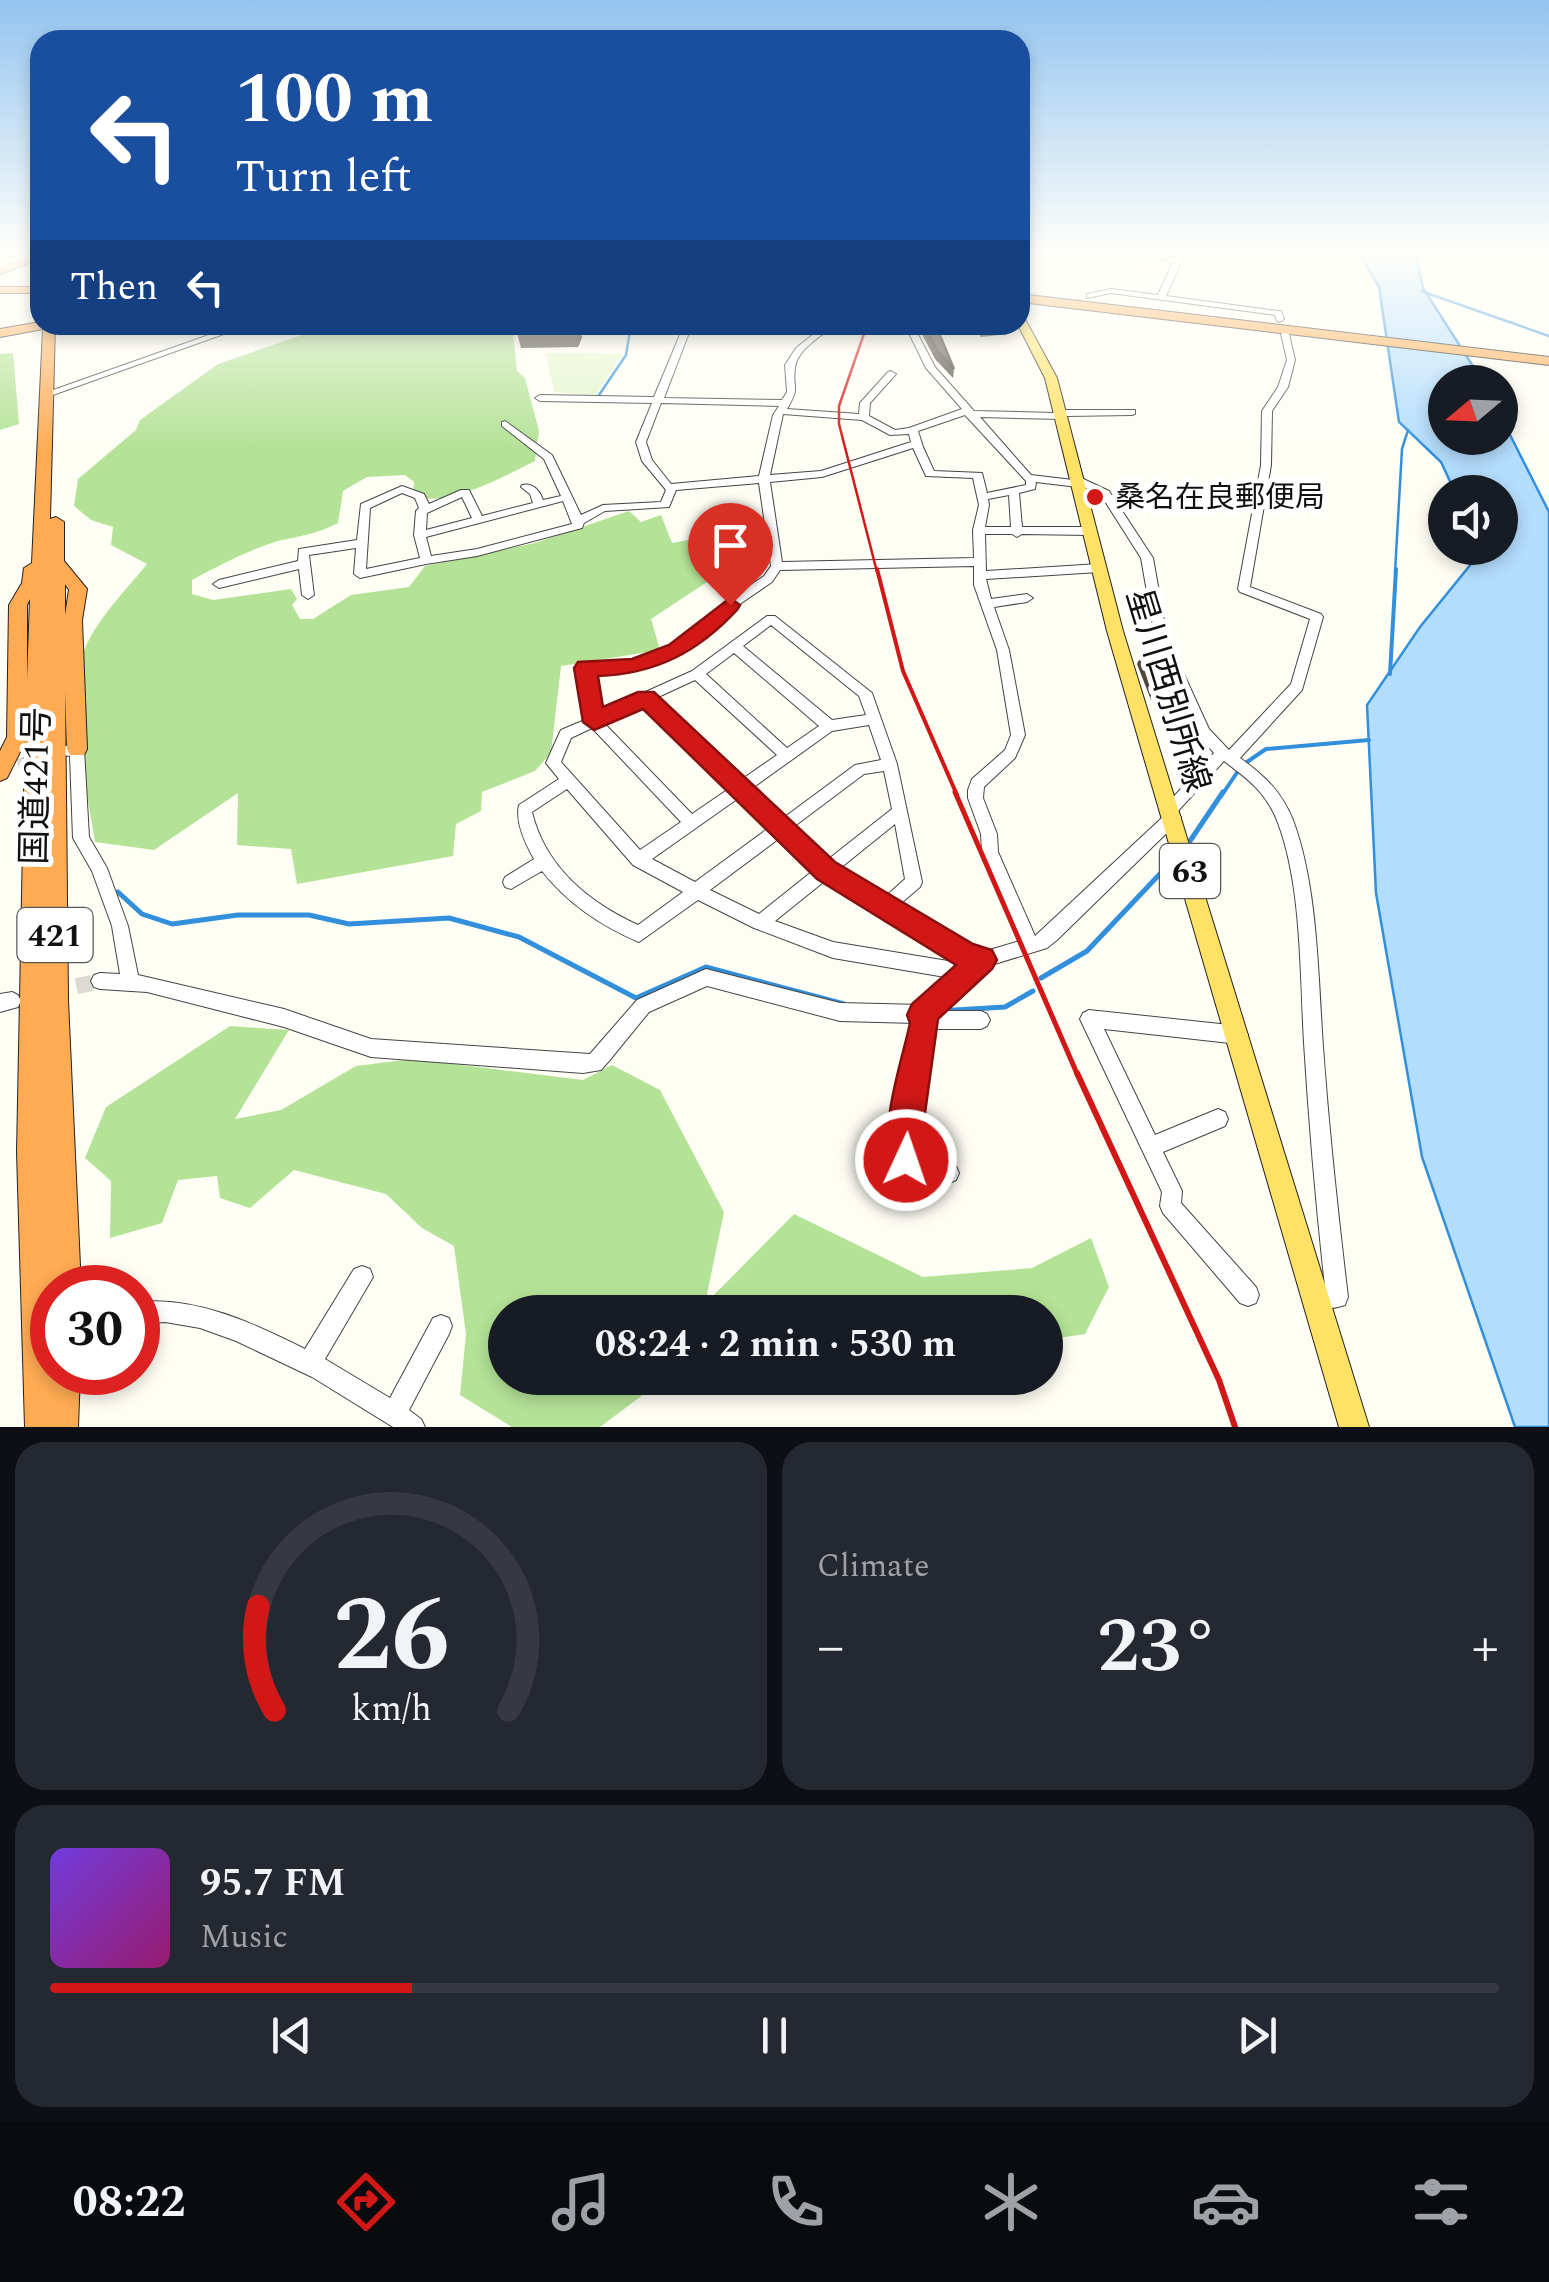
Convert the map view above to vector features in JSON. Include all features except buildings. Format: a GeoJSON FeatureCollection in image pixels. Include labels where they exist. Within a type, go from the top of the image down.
{"type":"FeatureCollection","features":[{"type":"Feature","properties":{"kind":"highway"},"geometry":{"type":"LineString","coordinates":[[1211,318],[1549,358]]}},
{"type":"Feature","properties":{"kind":"highway"},"geometry":{"type":"LineString","coordinates":[[0,331],[30,327]]}},
{"type":"Feature","properties":{"kind":"highway","name":"国道421号"},"geometry":{"type":"LineString","coordinates":[[50,335],[56,571],[55,982],[64,1265]]}},
{"type":"Feature","properties":{"kind":"highway"},"geometry":{"type":"LineString","coordinates":[[9,769],[17,737],[18,605],[31,584],[32,569],[56,571],[78,590],[73,620],[72,750]]}},
{"type":"Feature","properties":{"kind":"highway","name":"国道421号"},"geometry":{"type":"LineString","coordinates":[[42,1427],[36,1330],[31,1007],[39,639],[56,571]]}},
{"type":"Feature","properties":{"kind":"highway"},"geometry":{"type":"LineString","coordinates":[[62,1427],[63,1395]]}},
{"type":"Feature","properties":{"kind":"main road","name":"星川西別所線"},"geometry":{"type":"LineString","coordinates":[[1029,335],[1044,360],[1061,414],[1099,568],[1354,1427]]}},
{"type":"Feature","properties":{"kind":"street"},"geometry":{"type":"LineString","coordinates":[[886,906],[914,882],[890,764],[865,694],[771,620],[697,674],[566,734],[553,763],[638,860],[760,924],[833,950],[951,970],[975,958],[1041,942],[1066,922],[1172,813],[1234,761],[1297,686],[1317,617],[1244,590],[1266,466],[1266,412],[1283,387],[1290,360],[1285,334]]}},
{"type":"Feature","properties":{"kind":"street"},"geometry":{"type":"LineString","coordinates":[[53,392],[216,335]]}},
{"type":"Feature","properties":{"kind":"street"},"geometry":{"type":"LineString","coordinates":[[578,521],[604,508],[660,508],[668,502],[669,488],[647,461],[641,442],[684,335]]}},
{"type":"Feature","properties":{"kind":"street"},"geometry":{"type":"LineString","coordinates":[[691,823],[594,722],[585,668],[634,667],[685,646],[730,605],[768,579],[778,566],[764,479],[782,407],[792,392],[790,365],[799,350],[818,335]]}},
{"type":"Feature","properties":{"kind":"street"},"geometry":{"type":"LineString","coordinates":[[914,335],[931,368],[1031,479],[1078,482],[1105,493],[1147,558],[1156,590],[1154,612],[1168,657],[1203,732],[1263,782],[1279,804],[1299,871],[1320,1148],[1338,1297],[1317,1298]]}},
{"type":"Feature","properties":{"kind":"street"},"geometry":{"type":"LineString","coordinates":[[891,374],[865,402],[860,416],[894,433],[968,413],[1132,412]]}},
{"type":"Feature","properties":{"kind":"street"},"geometry":{"type":"LineString","coordinates":[[540,398],[782,407],[864,417]]}},
{"type":"Feature","properties":{"kind":"street"},"geometry":{"type":"LineString","coordinates":[[425,509],[420,496],[402,488],[365,506],[360,574],[447,559],[578,526],[548,457],[505,424]]}},
{"type":"Feature","properties":{"kind":"street"},"geometry":{"type":"LineString","coordinates":[[913,430],[914,444],[930,474],[978,475],[983,498],[980,568],[1003,650],[1018,735],[1008,760],[979,782],[975,795],[994,838],[990,852],[1030,944]]}},
{"type":"Feature","properties":{"kind":"street"},"geometry":{"type":"LineString","coordinates":[[669,488],[832,472],[914,444]]}},
{"type":"Feature","properties":{"kind":"street"},"geometry":{"type":"LineString","coordinates":[[983,498],[1031,488],[1031,479]]}},
{"type":"Feature","properties":{"kind":"street"},"geometry":{"type":"LineString","coordinates":[[526,488],[534,492],[539,504]]}},
{"type":"Feature","properties":{"kind":"street"},"geometry":{"type":"LineString","coordinates":[[426,560],[420,535],[420,514],[425,509],[464,492],[478,518]]}},
{"type":"Feature","properties":{"kind":"street"},"geometry":{"type":"LineString","coordinates":[[1014,493],[1017,533]]}},
{"type":"Feature","properties":{"kind":"street"},"geometry":{"type":"LineString","coordinates":[[420,535],[564,498]]}},
{"type":"Feature","properties":{"kind":"street"},"geometry":{"type":"LineString","coordinates":[[979,530],[1089,531]]}},
{"type":"Feature","properties":{"kind":"street"},"geometry":{"type":"LineString","coordinates":[[308,594],[303,552],[362,543]]}},
{"type":"Feature","properties":{"kind":"street"},"geometry":{"type":"LineString","coordinates":[[219,584],[303,564]]}},
{"type":"Feature","properties":{"kind":"street"},"geometry":{"type":"LineString","coordinates":[[778,566],[1099,568]]}},
{"type":"Feature","properties":{"kind":"street"},"geometry":{"type":"LineString","coordinates":[[987,604],[1027,598]]}},
{"type":"Feature","properties":{"kind":"street"},"geometry":{"type":"LineString","coordinates":[[736,647],[830,726]]}},
{"type":"Feature","properties":{"kind":"street"},"geometry":{"type":"LineString","coordinates":[[697,674],[787,756]]}},
{"type":"Feature","properties":{"kind":"street"},"geometry":{"type":"LineString","coordinates":[[646,698],[826,870],[975,958]]}},
{"type":"Feature","properties":{"kind":"street"},"geometry":{"type":"LineString","coordinates":[[638,860],[830,726],[874,719]]}},
{"type":"Feature","properties":{"kind":"street"},"geometry":{"type":"LineString","coordinates":[[72,750],[81,838],[100,868],[120,926],[130,980]]}},
{"type":"Feature","properties":{"kind":"street"},"geometry":{"type":"LineString","coordinates":[[568,781],[524,810],[528,839],[578,900],[639,934],[860,769],[890,764]]}},
{"type":"Feature","properties":{"kind":"street"},"geometry":{"type":"LineString","coordinates":[[760,924],[899,812]]}},
{"type":"Feature","properties":{"kind":"street"},"geometry":{"type":"LineString","coordinates":[[511,882],[545,860]]}},
{"type":"Feature","properties":{"kind":"street"},"geometry":{"type":"LineString","coordinates":[[949,1173],[906,1160],[907,1113],[927,1013],[975,958]]}},
{"type":"Feature","properties":{"kind":"street"},"geometry":{"type":"LineString","coordinates":[[100,981],[130,980],[284,1018],[371,1048],[582,1064],[594,1063],[603,1055],[643,1006],[706,977],[840,1012],[927,1013],[981,1020]]}},
{"type":"Feature","properties":{"kind":"street"},"geometry":{"type":"LineString","coordinates":[[1239,1035],[1088,1018],[1172,1191],[1170,1206],[1248,1295]]}},
{"type":"Feature","properties":{"kind":"street"},"geometry":{"type":"LineString","coordinates":[[1152,1147],[1218,1119]]}},
{"type":"Feature","properties":{"kind":"street"},"geometry":{"type":"LineString","coordinates":[[309,1364],[362,1277]]}},
{"type":"Feature","properties":{"kind":"street"},"geometry":{"type":"LineString","coordinates":[[160,1310],[190,1316],[309,1364],[359,1388],[404,1420],[441,1326]]}},
{"type":"Feature","properties":{"kind":"green space"},"geometry":{"type":"Polygon","coordinates":[[[302,335],[513,335],[517,371],[525,378],[539,431],[535,461],[460,494],[413,497],[414,482],[405,475],[367,477],[343,491],[338,523],[234,558],[192,580],[192,594],[213,600],[291,589],[297,599],[292,605],[300,619],[313,619],[351,595],[409,587],[425,566],[535,543],[629,511],[641,522],[661,515],[672,543],[688,540],[720,559],[713,578],[651,619],[660,650],[561,666],[551,753],[535,771],[482,792],[481,811],[456,824],[453,856],[297,884],[291,849],[237,845],[238,793],[154,850],[95,842],[78,729],[79,666],[98,624],[147,564],[111,545],[113,527],[91,520],[74,506],[78,479],[136,430],[140,420],[218,364],[302,335]]]}},
{"type":"Feature","properties":{"kind":"green space"},"geometry":{"type":"Polygon","coordinates":[[[13,353],[19,424],[0,430],[0,354],[13,353]]]}},
{"type":"Feature","properties":{"kind":"green space"},"geometry":{"type":"Polygon","coordinates":[[[546,353],[622,354],[595,396],[554,392],[546,353]]]}},
{"type":"Feature","properties":{"kind":"green space"},"geometry":{"type":"Polygon","coordinates":[[[230,1026],[289,1030],[235,1119],[281,1110],[356,1066],[412,1059],[583,1080],[612,1065],[660,1090],[724,1212],[707,1295],[488,1295],[488,1395],[643,1395],[600,1427],[512,1427],[460,1395],[466,1334],[454,1246],[422,1228],[386,1194],[294,1170],[250,1208],[220,1198],[217,1176],[178,1180],[162,1223],[110,1238],[111,1181],[85,1158],[106,1107],[230,1026]]]}},
{"type":"Feature","properties":{"kind":"green space"},"geometry":{"type":"Polygon","coordinates":[[[794,1214],[923,1277],[1032,1268],[1091,1238],[1109,1287],[1085,1334],[1063,1337],[1063,1295],[714,1295],[794,1214]]]}},
{"type":"Feature","properties":{"kind":"water"},"geometry":{"type":"Polygon","coordinates":[[[1384,318],[1442,318],[1472,365],[1428,365],[1428,450],[1399,422],[1384,318]]]}},
{"type":"Feature","properties":{"kind":"water"},"geometry":{"type":"Polygon","coordinates":[[[1518,451],[1549,512],[1549,1427],[1515,1427],[1422,1157],[1376,893],[1367,705],[1420,627],[1470,565],[1518,565],[1518,475],[1447,475],[1434,455],[1518,455],[1518,451]]]}},
{"type":"Feature","properties":{"kind":"waterway"},"geometry":{"type":"LineString","coordinates":[[1497,318],[1549,336]]}},
{"type":"Feature","properties":{"kind":"waterway"},"geometry":{"type":"LineString","coordinates":[[597,398],[626,355],[629,335]]}},
{"type":"Feature","properties":{"kind":"waterway"},"geometry":{"type":"LineString","coordinates":[[1395,572],[1402,449],[1408,430]]}},
{"type":"Feature","properties":{"kind":"waterway"},"geometry":{"type":"LineString","coordinates":[[1390,674],[1396,569]]}},
{"type":"Feature","properties":{"kind":"waterway"},"geometry":{"type":"LineString","coordinates":[[1244,764],[1266,749],[1369,740]]}},
{"type":"Feature","properties":{"kind":"waterway"},"geometry":{"type":"LineString","coordinates":[[1222,795],[1238,771]]}},
{"type":"Feature","properties":{"kind":"waterway"},"geometry":{"type":"LineString","coordinates":[[1190,841],[1223,792]]}},
{"type":"Feature","properties":{"kind":"waterway"},"geometry":{"type":"LineString","coordinates":[[1041,978],[1087,951],[1174,859]]}},
{"type":"Feature","properties":{"kind":"waterway"},"geometry":{"type":"LineString","coordinates":[[118,892],[142,914],[172,924],[238,915],[309,915],[349,924],[449,918],[519,937],[636,998],[706,967],[844,1004]]}},
{"type":"Feature","properties":{"kind":"waterway"},"geometry":{"type":"LineString","coordinates":[[938,1011],[1005,1007],[1033,991]]}},
{"type":"Feature","properties":{"kind":"tunnel"},"geometry":{"type":"LineString","coordinates":[[18,766],[43,759]]}},
{"type":"Feature","properties":{"kind":"tunnel"},"geometry":{"type":"LineString","coordinates":[[52,992],[100,981]]}},
{"type":"Feature","properties":{"kind":"railway"},"geometry":{"type":"LineString","coordinates":[[864,335],[839,406],[839,424],[877,572]]}},
{"type":"Feature","properties":{"kind":"railway"},"geometry":{"type":"LineString","coordinates":[[877,569],[903,671],[957,795]]}},
{"type":"Feature","properties":{"kind":"railway"},"geometry":{"type":"LineString","coordinates":[[955,792],[1078,1076]]}},
{"type":"Feature","properties":{"kind":"railway"},"geometry":{"type":"LineString","coordinates":[[1077,1073],[1219,1380],[1235,1427]]}},
{"type":"Feature","properties":{"kind":"place","name":"桑名在良郵便局"},"geometry":{"type":"Point","coordinates":[1095,497]}},
{"type":"Feature","properties":{"kind":"route"},"geometry":{"type":"LineString","coordinates":[[730,605],[701,636],[677,650],[634,667],[585,668],[594,722],[646,698],[826,870],[967,956],[982,960],[922,1015],[925,1023],[907,1113],[906,1160]]}}]}
